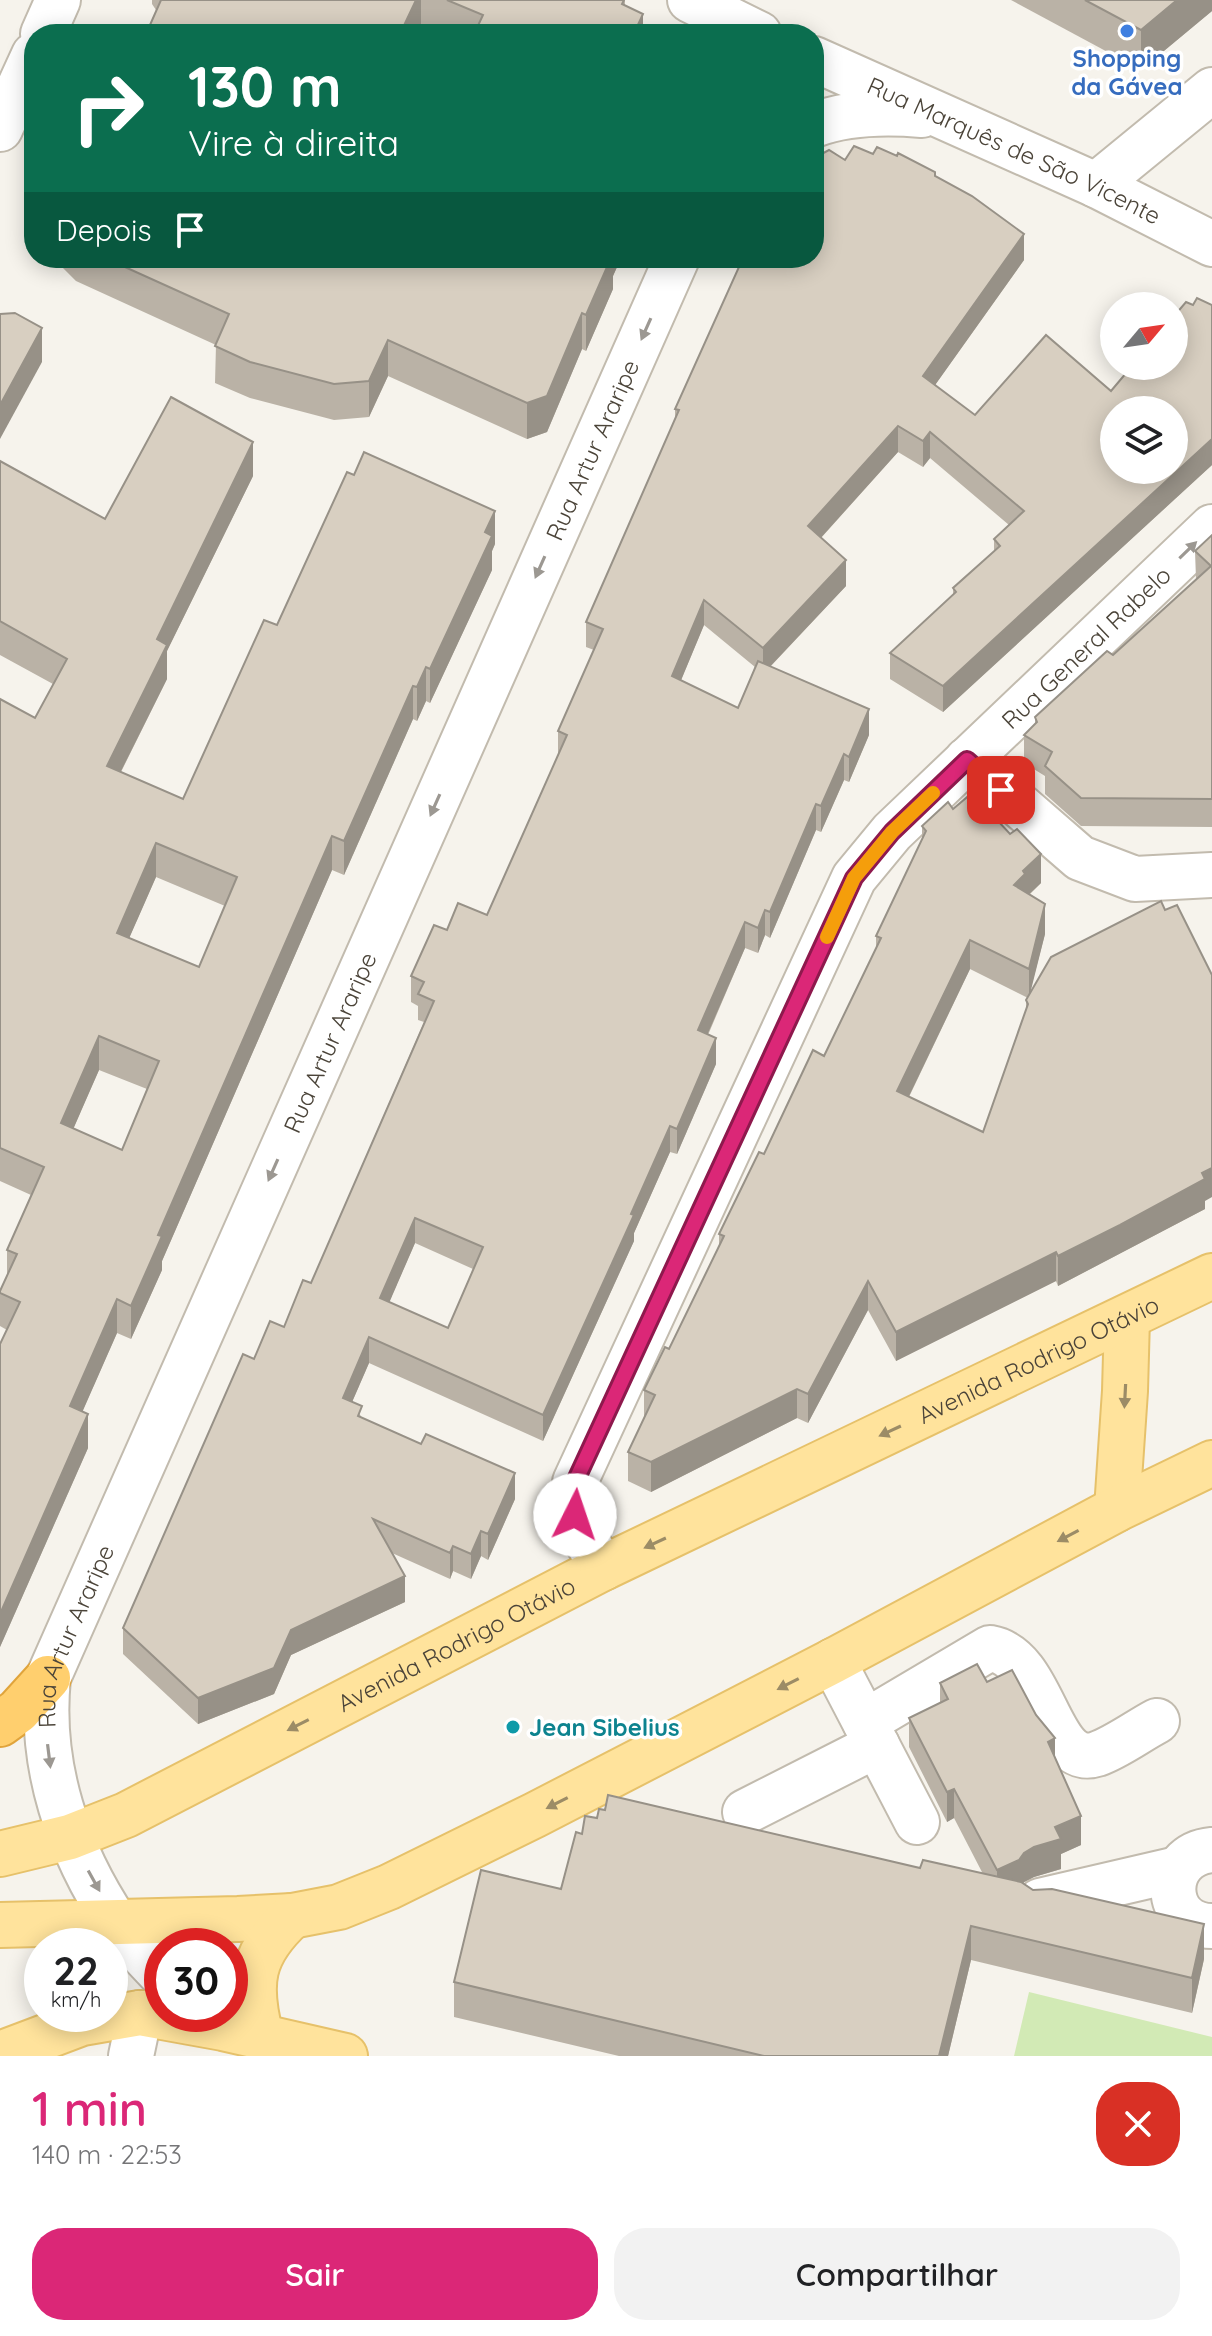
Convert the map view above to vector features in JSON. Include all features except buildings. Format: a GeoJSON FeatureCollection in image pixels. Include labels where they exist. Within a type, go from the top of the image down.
{"type":"FeatureCollection","features":[{"type":"Feature","properties":{"kind":"highway"},"geometry":{"type":"LineString","coordinates":[[0,1724],[18,1711],[48,1678]]}},
{"type":"Feature","properties":{"kind":"main road","name":"Avenida Rodrigo Otávio"},"geometry":{"type":"LineString","coordinates":[[0,1854],[70,1837],[126,1815],[603,1568],[1212,1276]]}},
{"type":"Feature","properties":{"kind":"main road"},"geometry":{"type":"LineString","coordinates":[[1117,1509],[1127,1318]]}},
{"type":"Feature","properties":{"kind":"main road"},"geometry":{"type":"LineString","coordinates":[[0,1925],[118,1924],[292,1916],[339,1907],[389,1887],[833,1661],[1117,1509],[1212,1463]]}},
{"type":"Feature","properties":{"kind":"main road"},"geometry":{"type":"LineString","coordinates":[[248,2010],[253,2005],[259,1957],[274,1932],[292,1916]]}},
{"type":"Feature","properties":{"kind":"main road"},"geometry":{"type":"LineString","coordinates":[[0,2054],[82,2023],[144,2014]]}},
{"type":"Feature","properties":{"kind":"main road"},"geometry":{"type":"LineString","coordinates":[[248,2031],[345,2056]]}},
{"type":"Feature","properties":{"kind":"street"},"geometry":{"type":"LineString","coordinates":[[47,24],[58,0]]}},
{"type":"Feature","properties":{"kind":"street"},"geometry":{"type":"LineString","coordinates":[[662,0],[680,24]]}},
{"type":"Feature","properties":{"kind":"street"},"geometry":{"type":"LineString","coordinates":[[690,0],[741,23]]}},
{"type":"Feature","properties":{"kind":"street","name":"Rua Marquês de São Vicente"},"geometry":{"type":"LineString","coordinates":[[824,64],[1096,185],[1212,244]]}},
{"type":"Feature","properties":{"kind":"street"},"geometry":{"type":"LineString","coordinates":[[0,129],[24,77]]}},
{"type":"Feature","properties":{"kind":"street"},"geometry":{"type":"LineString","coordinates":[[1096,185],[1212,90]]}},
{"type":"Feature","properties":{"kind":"street"},"geometry":{"type":"LineString","coordinates":[[824,123],[855,115],[891,113],[925,116],[959,125]]}},
{"type":"Feature","properties":{"kind":"street","name":"Rua Artur Araripe"},"geometry":{"type":"LineString","coordinates":[[144,1954],[118,1924],[70,1837],[50,1761],[45,1704],[48,1678],[673,268]]}},
{"type":"Feature","properties":{"kind":"street","name":"Rua General Rabelo"},"geometry":{"type":"LineString","coordinates":[[603,1568],[575,1515],[575,1482],[854,878],[892,832],[1212,527]]}},
{"type":"Feature","properties":{"kind":"street"},"geometry":{"type":"LineString","coordinates":[[967,760],[1080,858],[1135,879],[1212,875]]}},
{"type":"Feature","properties":{"kind":"street"},"geometry":{"type":"LineString","coordinates":[[745,1812],[871,1734],[990,1648],[1003,1651],[1025,1670],[1063,1743],[1074,1753],[1083,1756],[1097,1754],[1157,1721]]}},
{"type":"Feature","properties":{"kind":"street"},"geometry":{"type":"LineString","coordinates":[[833,1661],[917,1822]]}},
{"type":"Feature","properties":{"kind":"street"},"geometry":{"type":"LineString","coordinates":[[1040,1901],[1195,1859]]}},
{"type":"Feature","properties":{"kind":"street"},"geometry":{"type":"LineString","coordinates":[[1195,1859],[1173,1893],[1177,1905],[1194,1923],[1212,1926]]}},
{"type":"Feature","properties":{"kind":"street"},"geometry":{"type":"LineString","coordinates":[[131,2056],[140,2013]]}},
{"type":"Feature","properties":{"kind":"green space"},"geometry":{"type":"Polygon","coordinates":[[[1029,1992],[1212,2037],[1212,2056],[1014,2056],[1029,1992]]]}},
{"type":"Feature","properties":{"kind":"slow traffic"},"geometry":{"type":"LineString","coordinates":[[827,937],[854,878],[892,832],[933,793]]}},
{"type":"Feature","properties":{"kind":"place","name":"Shopping da Gávea"},"geometry":{"type":"Point","coordinates":[1127,31]}},
{"type":"Feature","properties":{"kind":"place","name":"Jean Sibelius"},"geometry":{"type":"Point","coordinates":[513,1727]}},
{"type":"Feature","properties":{"kind":"route"},"geometry":{"type":"LineString","coordinates":[[575,1515],[575,1482],[854,878],[892,832],[967,760],[1001,790]]}}]}
